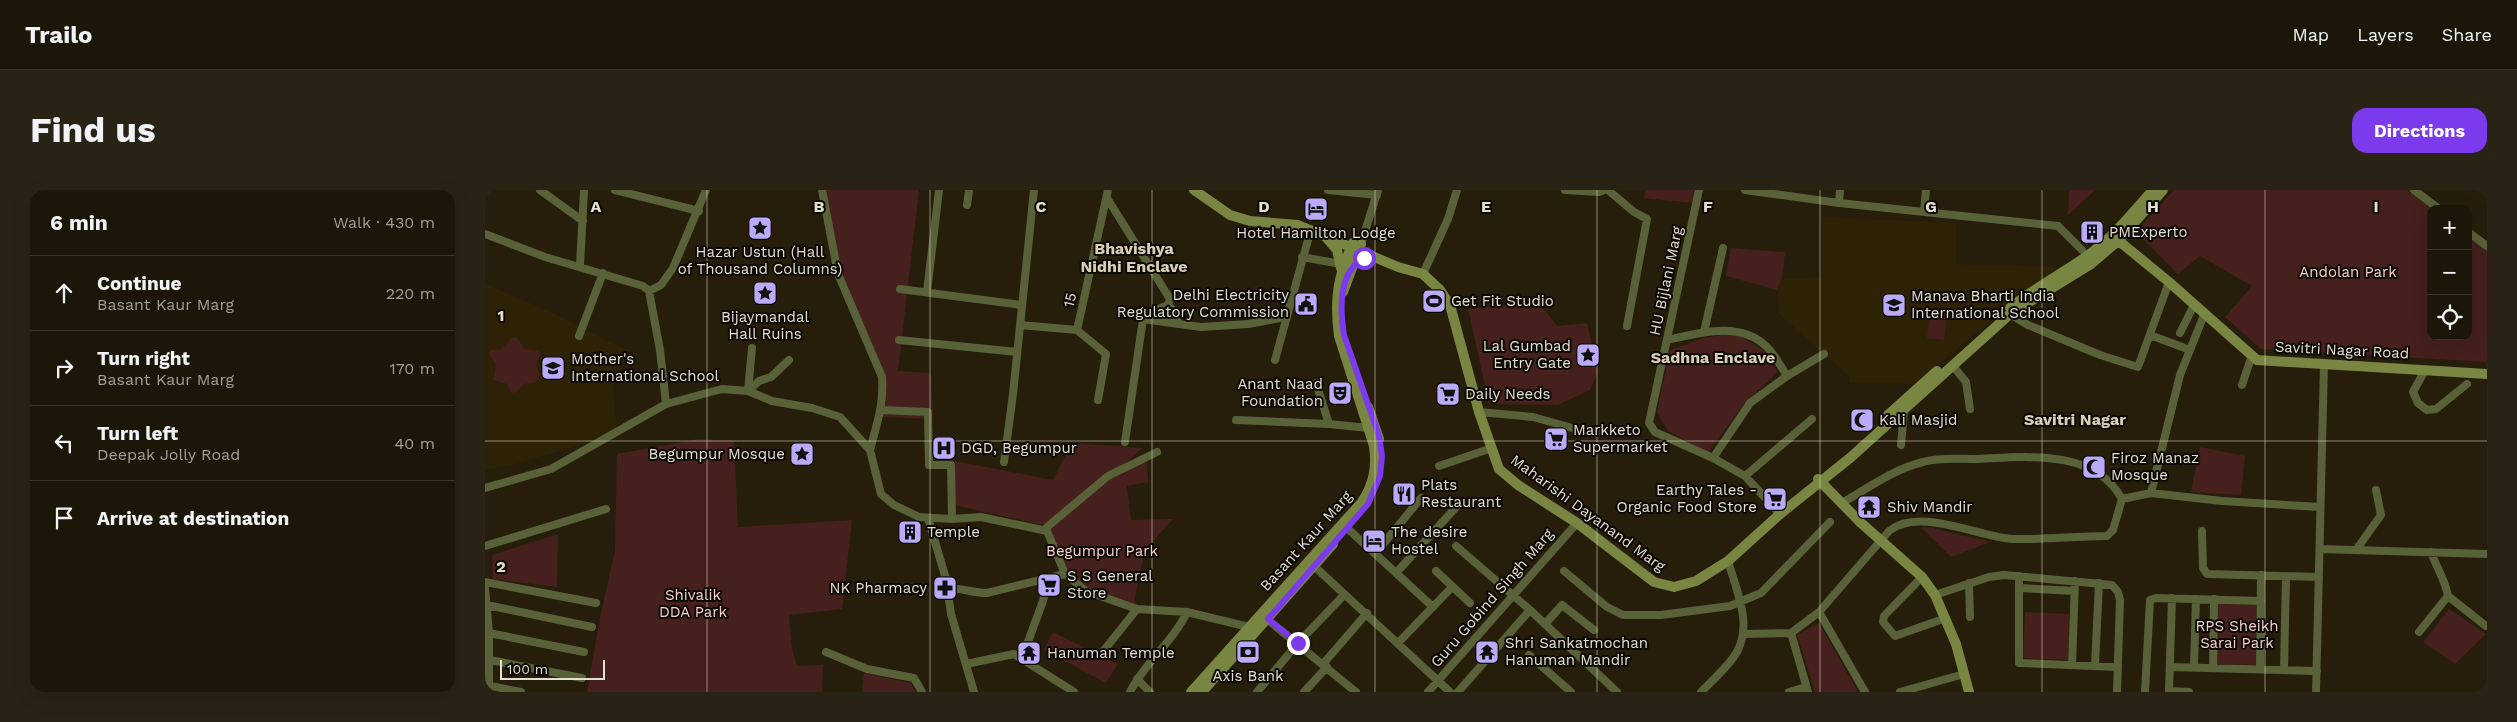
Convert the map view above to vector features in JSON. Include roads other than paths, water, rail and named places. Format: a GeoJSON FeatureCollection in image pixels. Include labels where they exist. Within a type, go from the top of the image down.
{"type":"FeatureCollection","features":[{"type":"Feature","properties":{"kind":"street"},"geometry":{"type":"LineString","coordinates":[[540,190],[583,221]]}},
{"type":"Feature","properties":{"kind":"street"},"geometry":{"type":"LineString","coordinates":[[580,266],[584,190]]}},
{"type":"Feature","properties":{"kind":"street"},"geometry":{"type":"LineString","coordinates":[[615,190],[699,212]]}},
{"type":"Feature","properties":{"kind":"street"},"geometry":{"type":"LineString","coordinates":[[649,291],[665,281],[699,212],[706,190]]}},
{"type":"Feature","properties":{"kind":"street"},"geometry":{"type":"LineString","coordinates":[[821,190],[838,274],[882,376],[881,410],[870,450]]}},
{"type":"Feature","properties":{"kind":"street"},"geometry":{"type":"LineString","coordinates":[[927,292],[939,190]]}},
{"type":"Feature","properties":{"kind":"street"},"geometry":{"type":"LineString","coordinates":[[967,205],[969,190]]}},
{"type":"Feature","properties":{"kind":"street"},"geometry":{"type":"LineString","coordinates":[[1003,462],[1034,190]]}},
{"type":"Feature","properties":{"kind":"street","name":"Maharishi Dayanand Marg"},"geometry":{"type":"LineString","coordinates":[[1193,190],[1217,209],[1237,218],[1284,222],[1311,229],[1399,261],[1418,272],[1440,290],[1450,306],[1479,412],[1496,464],[1505,475],[1577,523],[1654,582],[1667,586],[1681,586],[1696,581],[1728,561],[1780,514],[1904,411],[2027,298]]}},
{"type":"Feature","properties":{"kind":"street","name":"Maharishi Dayanand Marg"},"geometry":{"type":"LineString","coordinates":[[1202,190],[1221,205],[1235,212],[1250,216],[1277,217],[1301,221],[1398,268],[1418,272]]}},
{"type":"Feature","properties":{"kind":"street"},"geometry":{"type":"LineString","coordinates":[[1328,190],[1377,193],[1356,246]]}},
{"type":"Feature","properties":{"kind":"street"},"geometry":{"type":"LineString","coordinates":[[1418,272],[1448,219],[1457,190]]}},
{"type":"Feature","properties":{"kind":"street"},"geometry":{"type":"LineString","coordinates":[[1565,190],[1599,192],[1607,190],[1647,220],[1627,326]]}},
{"type":"Feature","properties":{"kind":"street","name":"HU Bijlani Marg"},"geometry":{"type":"LineString","coordinates":[[1699,190],[1649,415],[1651,428],[1655,432],[1713,458],[1745,476],[1780,514]]}},
{"type":"Feature","properties":{"kind":"street"},"geometry":{"type":"LineString","coordinates":[[1745,190],[1839,203],[2058,226],[2082,250]]}},
{"type":"Feature","properties":{"kind":"street"},"geometry":{"type":"LineString","coordinates":[[1839,203],[1840,190]]}},
{"type":"Feature","properties":{"kind":"street"},"geometry":{"type":"LineString","coordinates":[[1924,212],[1926,190]]}},
{"type":"Feature","properties":{"kind":"street","name":"Maharishi Dayanand Marg"},"geometry":{"type":"LineString","coordinates":[[2115,238],[2153,190]]}},
{"type":"Feature","properties":{"kind":"street","name":"Maharishi Dayanand Marg"},"geometry":{"type":"LineString","coordinates":[[1818,482],[1910,395],[2027,298],[2091,264],[2163,190]]}},
{"type":"Feature","properties":{"kind":"street"},"geometry":{"type":"LineString","coordinates":[[2414,190],[2434,205]]}},
{"type":"Feature","properties":{"kind":"street"},"geometry":{"type":"LineString","coordinates":[[1107,194],[1169,296],[1168,305]]}},
{"type":"Feature","properties":{"kind":"street","name":"15"},"geometry":{"type":"LineString","coordinates":[[1020,325],[1077,330],[1107,194]]}},
{"type":"Feature","properties":{"kind":"street"},"geometry":{"type":"LineString","coordinates":[[1275,360],[1302,256],[1311,229]]}},
{"type":"Feature","properties":{"kind":"street"},"geometry":{"type":"LineString","coordinates":[[485,234],[545,257],[643,286],[649,291],[660,350],[666,404]]}},
{"type":"Feature","properties":{"kind":"street"},"geometry":{"type":"LineString","coordinates":[[1323,234],[1337,250],[1344,267]]}},
{"type":"Feature","properties":{"kind":"street"},"geometry":{"type":"LineString","coordinates":[[2472,235],[2487,246]]}},
{"type":"Feature","properties":{"kind":"street","name":"Savitri Nagar Road"},"geometry":{"type":"LineString","coordinates":[[2115,238],[2169,282],[2257,360],[2487,374]]}},
{"type":"Feature","properties":{"kind":"street","name":"Basant Kaur Marg"},"geometry":{"type":"LineString","coordinates":[[1264,617],[1368,494],[1376,466],[1374,446],[1339,336],[1336,302],[1344,267],[1356,246]]}},
{"type":"Feature","properties":{"kind":"street"},"geometry":{"type":"LineString","coordinates":[[1703,332],[1723,248]]}},
{"type":"Feature","properties":{"kind":"street"},"geometry":{"type":"LineString","coordinates":[[1302,256],[1344,267],[1371,256]]}},
{"type":"Feature","properties":{"kind":"street","name":"Basant Kaur Marg"},"geometry":{"type":"LineString","coordinates":[[1191,692],[1314,566],[1373,495],[1380,476],[1382,456],[1379,436],[1344,335],[1342,322],[1344,267]]}},
{"type":"Feature","properties":{"kind":"street"},"geometry":{"type":"LineString","coordinates":[[579,336],[603,273]]}},
{"type":"Feature","properties":{"kind":"street"},"geometry":{"type":"LineString","coordinates":[[2010,314],[2099,355],[2138,367],[2169,282]]}},
{"type":"Feature","properties":{"kind":"street"},"geometry":{"type":"LineString","coordinates":[[900,288],[1022,304]]}},
{"type":"Feature","properties":{"kind":"street"},"geometry":{"type":"LineString","coordinates":[[1125,442],[1143,319],[1147,314],[1168,305]]}},
{"type":"Feature","properties":{"kind":"street"},"geometry":{"type":"LineString","coordinates":[[1168,305],[1176,313],[1178,324]]}},
{"type":"Feature","properties":{"kind":"street"},"geometry":{"type":"LineString","coordinates":[[2179,333],[2194,306]]}},
{"type":"Feature","properties":{"kind":"street"},"geometry":{"type":"LineString","coordinates":[[2151,492],[2179,375],[2204,315]]}},
{"type":"Feature","properties":{"kind":"street"},"geometry":{"type":"LineString","coordinates":[[1143,319],[1201,327],[1247,324],[1286,317]]}},
{"type":"Feature","properties":{"kind":"street"},"geometry":{"type":"LineString","coordinates":[[1077,330],[1106,354],[1099,400]]}},
{"type":"Feature","properties":{"kind":"street"},"geometry":{"type":"LineString","coordinates":[[1667,340],[1703,332],[1735,331],[1751,337],[1767,347],[1787,376]]}},
{"type":"Feature","properties":{"kind":"street"},"geometry":{"type":"LineString","coordinates":[[2150,335],[2190,350]]}},
{"type":"Feature","properties":{"kind":"street"},"geometry":{"type":"LineString","coordinates":[[899,340],[1017,352]]}},
{"type":"Feature","properties":{"kind":"street"},"geometry":{"type":"LineString","coordinates":[[748,391],[753,348]]}},
{"type":"Feature","properties":{"kind":"street"},"geometry":{"type":"LineString","coordinates":[[1713,458],[1750,403],[1787,376],[1824,354]]}},
{"type":"Feature","properties":{"kind":"street"},"geometry":{"type":"LineString","coordinates":[[2243,385],[2252,356]]}},
{"type":"Feature","properties":{"kind":"street"},"geometry":{"type":"LineString","coordinates":[[748,391],[759,381],[771,377],[789,360]]}},
{"type":"Feature","properties":{"kind":"street"},"geometry":{"type":"LineString","coordinates":[[2316,692],[2324,364]]}},
{"type":"Feature","properties":{"kind":"street"},"geometry":{"type":"LineString","coordinates":[[1953,366],[1966,382],[1970,409]]}},
{"type":"Feature","properties":{"kind":"street"},"geometry":{"type":"LineString","coordinates":[[2425,370],[2413,392],[2427,410],[2437,409],[2467,384]]}},
{"type":"Feature","properties":{"kind":"street"},"geometry":{"type":"LineString","coordinates":[[1317,383],[1329,424]]}},
{"type":"Feature","properties":{"kind":"street"},"geometry":{"type":"LineString","coordinates":[[485,488],[551,469],[666,404],[722,389],[748,391],[772,401],[812,408],[840,417],[870,450],[881,494],[894,505],[919,517],[952,519],[981,517],[1047,531]]}},
{"type":"Feature","properties":{"kind":"street"},"geometry":{"type":"LineString","coordinates":[[881,410],[928,412],[929,465],[951,465],[952,519]]}},
{"type":"Feature","properties":{"kind":"street"},"geometry":{"type":"LineString","coordinates":[[1901,445],[1904,411]]}},
{"type":"Feature","properties":{"kind":"street"},"geometry":{"type":"LineString","coordinates":[[1479,412],[1533,417],[1583,431],[1618,431]]}},
{"type":"Feature","properties":{"kind":"street"},"geometry":{"type":"LineString","coordinates":[[1745,476],[1812,419]]}},
{"type":"Feature","properties":{"kind":"street"},"geometry":{"type":"LineString","coordinates":[[1236,420],[1329,424],[1368,428]]}},
{"type":"Feature","properties":{"kind":"street"},"geometry":{"type":"LineString","coordinates":[[1439,466],[1492,448]]}},
{"type":"Feature","properties":{"kind":"street"},"geometry":{"type":"LineString","coordinates":[[1157,452],[1108,476],[1047,527],[1065,574],[1086,591],[1137,609],[1187,612],[1252,630]]}},
{"type":"Feature","properties":{"kind":"street"},"geometry":{"type":"LineString","coordinates":[[1744,634],[1791,633],[1819,612],[1881,540],[1897,525],[1906,522],[1931,522],[1994,537],[2013,539],[2109,536],[2122,499],[2114,484],[2106,478],[2067,460],[2053,458],[2005,458],[1924,461],[1888,476],[1842,503]]}},
{"type":"Feature","properties":{"kind":"street"},"geometry":{"type":"LineString","coordinates":[[1818,482],[1922,577],[1935,595],[1946,618],[1965,674],[1969,692]]}},
{"type":"Feature","properties":{"kind":"street"},"geometry":{"type":"LineString","coordinates":[[2357,550],[2381,516],[2376,490]]}},
{"type":"Feature","properties":{"kind":"street"},"geometry":{"type":"LineString","coordinates":[[2122,499],[2151,492],[2222,501],[2320,508]]}},
{"type":"Feature","properties":{"kind":"street"},"geometry":{"type":"LineString","coordinates":[[1375,554],[1421,498]]}},
{"type":"Feature","properties":{"kind":"street"},"geometry":{"type":"LineString","coordinates":[[1396,573],[1458,505]]}},
{"type":"Feature","properties":{"kind":"street"},"geometry":{"type":"LineString","coordinates":[[485,546],[606,509]]}},
{"type":"Feature","properties":{"kind":"street"},"geometry":{"type":"LineString","coordinates":[[928,518],[945,573],[951,614],[974,692]]}},
{"type":"Feature","properties":{"kind":"street"},"geometry":{"type":"LineString","coordinates":[[1564,571],[1607,607],[1623,615],[1661,615],[1741,603],[1761,593],[1830,522]]}},
{"type":"Feature","properties":{"kind":"street","name":"Guru Gobind Singh Marg"},"geometry":{"type":"LineString","coordinates":[[1428,692],[1577,523]]}},
{"type":"Feature","properties":{"kind":"street"},"geometry":{"type":"LineString","coordinates":[[1347,528],[1433,607]]}},
{"type":"Feature","properties":{"kind":"street"},"geometry":{"type":"LineString","coordinates":[[2202,532],[2203,568],[2207,574],[2319,577]]}},
{"type":"Feature","properties":{"kind":"street"},"geometry":{"type":"LineString","coordinates":[[1456,546],[1512,596],[1531,610],[1617,692]]}},
{"type":"Feature","properties":{"kind":"street"},"geometry":{"type":"LineString","coordinates":[[2320,549],[2487,554]]}},
{"type":"Feature","properties":{"kind":"street"},"geometry":{"type":"LineString","coordinates":[[2431,552],[2437,569],[2446,580],[2448,596],[2487,626]]}},
{"type":"Feature","properties":{"kind":"street"},"geometry":{"type":"LineString","coordinates":[[1701,692],[1733,657],[1744,634],[1741,603],[1728,561]]}},
{"type":"Feature","properties":{"kind":"street"},"geometry":{"type":"LineString","coordinates":[[1314,566],[1367,613],[1437,682],[1450,692]]}},
{"type":"Feature","properties":{"kind":"street"},"geometry":{"type":"LineString","coordinates":[[1436,571],[1469,603]]}},
{"type":"Feature","properties":{"kind":"street"},"geometry":{"type":"LineString","coordinates":[[947,588],[962,588],[978,593],[987,593],[1065,574]]}},
{"type":"Feature","properties":{"kind":"street"},"geometry":{"type":"LineString","coordinates":[[1935,595],[1989,577],[2019,576],[2111,585],[2118,592],[2120,600],[2117,692]]}},
{"type":"Feature","properties":{"kind":"street"},"geometry":{"type":"LineString","coordinates":[[2019,576],[2021,588],[2019,664],[2095,664],[2118,667]]}},
{"type":"Feature","properties":{"kind":"street"},"geometry":{"type":"LineString","coordinates":[[2260,669],[2261,576]]}},
{"type":"Feature","properties":{"kind":"street"},"geometry":{"type":"LineString","coordinates":[[2284,670],[2286,576]]}},
{"type":"Feature","properties":{"kind":"street"},"geometry":{"type":"LineString","coordinates":[[1922,577],[1884,616],[1883,622],[1895,636],[1946,618]]}},
{"type":"Feature","properties":{"kind":"street"},"geometry":{"type":"LineString","coordinates":[[1022,658],[1043,602],[1048,579]]}},
{"type":"Feature","properties":{"kind":"street"},"geometry":{"type":"LineString","coordinates":[[2072,664],[2075,581]]}},
{"type":"Feature","properties":{"kind":"street"},"geometry":{"type":"LineString","coordinates":[[485,582],[596,603]]}},
{"type":"Feature","properties":{"kind":"street"},"geometry":{"type":"LineString","coordinates":[[2095,664],[2099,583]]}},
{"type":"Feature","properties":{"kind":"street"},"geometry":{"type":"LineString","coordinates":[[1969,584],[1970,617]]}},
{"type":"Feature","properties":{"kind":"street"},"geometry":{"type":"LineString","coordinates":[[1398,643],[1452,587]]}},
{"type":"Feature","properties":{"kind":"street"},"geometry":{"type":"LineString","coordinates":[[485,588],[489,633],[490,689],[521,692]]}},
{"type":"Feature","properties":{"kind":"street"},"geometry":{"type":"LineString","coordinates":[[2021,588],[2074,591]]}},
{"type":"Feature","properties":{"kind":"street"},"geometry":{"type":"LineString","coordinates":[[1257,692],[1298,643],[1345,595]]}},
{"type":"Feature","properties":{"kind":"street"},"geometry":{"type":"LineString","coordinates":[[2419,632],[2448,596]]}},
{"type":"Feature","properties":{"kind":"street"},"geometry":{"type":"LineString","coordinates":[[2145,692],[2150,600],[2172,598],[2261,601]]}},
{"type":"Feature","properties":{"kind":"street"},"geometry":{"type":"LineString","coordinates":[[2172,598],[2169,692],[2189,692]]}},
{"type":"Feature","properties":{"kind":"street"},"geometry":{"type":"LineString","coordinates":[[2194,667],[2196,599]]}},
{"type":"Feature","properties":{"kind":"street"},"geometry":{"type":"LineString","coordinates":[[2213,668],[2214,599]]}},
{"type":"Feature","properties":{"kind":"street"},"geometry":{"type":"LineString","coordinates":[[1545,624],[1562,605],[1594,630]]}},
{"type":"Feature","properties":{"kind":"street"},"geometry":{"type":"LineString","coordinates":[[487,606],[592,626]]}},
{"type":"Feature","properties":{"kind":"street"},"geometry":{"type":"LineString","coordinates":[[1101,654],[1137,609]]}},
{"type":"Feature","properties":{"kind":"street"},"geometry":{"type":"LineString","coordinates":[[1458,692],[1531,610]]}},
{"type":"Feature","properties":{"kind":"street"},"geometry":{"type":"LineString","coordinates":[[1130,692],[1137,679],[1179,630],[1187,612]]}},
{"type":"Feature","properties":{"kind":"street"},"geometry":{"type":"LineString","coordinates":[[1819,612],[1865,692]]}},
{"type":"Feature","properties":{"kind":"street"},"geometry":{"type":"LineString","coordinates":[[1305,692],[1367,613]]}},
{"type":"Feature","properties":{"kind":"street"},"geometry":{"type":"LineString","coordinates":[[1264,617],[1325,665],[1354,691]]}},
{"type":"Feature","properties":{"kind":"street","name":"Basant Kaur Marg"},"geometry":{"type":"LineString","coordinates":[[1202,692],[1252,630]]}},
{"type":"Feature","properties":{"kind":"street"},"geometry":{"type":"LineString","coordinates":[[489,633],[584,652]]}},
{"type":"Feature","properties":{"kind":"street"},"geometry":{"type":"LineString","coordinates":[[1789,692],[1807,689],[1791,633]]}},
{"type":"Feature","properties":{"kind":"street"},"geometry":{"type":"LineString","coordinates":[[826,652],[867,668],[914,678],[922,692]]}},
{"type":"Feature","properties":{"kind":"street"},"geometry":{"type":"LineString","coordinates":[[966,664],[1014,654],[1074,692]]}},
{"type":"Feature","properties":{"kind":"street"},"geometry":{"type":"LineString","coordinates":[[1529,655],[1571,692]]}},
{"type":"Feature","properties":{"kind":"street"},"geometry":{"type":"LineString","coordinates":[[490,660],[582,678]]}},
{"type":"Feature","properties":{"kind":"street"},"geometry":{"type":"LineString","coordinates":[[2170,666],[2317,671]]}},
{"type":"Feature","properties":{"kind":"street"},"geometry":{"type":"LineString","coordinates":[[1900,692],[1965,674]]}},
{"type":"Feature","properties":{"kind":"street"},"geometry":{"type":"LineString","coordinates":[[1137,679],[1150,692]]}},
{"type":"Feature","properties":{"kind":"place","name":"Hotel Hamilton Lodge"},"geometry":{"type":"Point","coordinates":[1316,209]}},
{"type":"Feature","properties":{"kind":"place","name":"Hazar Ustun (Hall of Thousand Columns)"},"geometry":{"type":"Point","coordinates":[760,228]}},
{"type":"Feature","properties":{"kind":"place","name":"PMExperto"},"geometry":{"type":"Point","coordinates":[2092,232]}},
{"type":"Feature","properties":{"kind":"place","name":"Bijaymandal Hall Ruins"},"geometry":{"type":"Point","coordinates":[765,293]}},
{"type":"Feature","properties":{"kind":"place","name":"Get Fit Studio"},"geometry":{"type":"Point","coordinates":[1434,301]}},
{"type":"Feature","properties":{"kind":"place","name":"Delhi Electricity Regulatory Commission"},"geometry":{"type":"Point","coordinates":[1306,304]}},
{"type":"Feature","properties":{"kind":"place","name":"Manava Bharti India International School"},"geometry":{"type":"Point","coordinates":[1894,305]}},
{"type":"Feature","properties":{"kind":"place","name":"Lal Gumbad Entry Gate"},"geometry":{"type":"Point","coordinates":[1588,355]}},
{"type":"Feature","properties":{"kind":"place","name":"Mother's International School"},"geometry":{"type":"Point","coordinates":[553,368]}},
{"type":"Feature","properties":{"kind":"place","name":"Anant Naad Foundation"},"geometry":{"type":"Point","coordinates":[1340,393]}},
{"type":"Feature","properties":{"kind":"place","name":"Daily Needs"},"geometry":{"type":"Point","coordinates":[1448,394]}},
{"type":"Feature","properties":{"kind":"place","name":"Kali Masjid"},"geometry":{"type":"Point","coordinates":[1862,420]}},
{"type":"Feature","properties":{"kind":"place","name":"Markketo Supermarket"},"geometry":{"type":"Point","coordinates":[1556,439]}},
{"type":"Feature","properties":{"kind":"place","name":"DGD, Begumpur"},"geometry":{"type":"Point","coordinates":[944,448]}},
{"type":"Feature","properties":{"kind":"place","name":"Begumpur Mosque"},"geometry":{"type":"Point","coordinates":[802,454]}},
{"type":"Feature","properties":{"kind":"place","name":"Firoz Manaz Mosque"},"geometry":{"type":"Point","coordinates":[2094,467]}},
{"type":"Feature","properties":{"kind":"place","name":"Plats Restaurant"},"geometry":{"type":"Point","coordinates":[1404,494]}},
{"type":"Feature","properties":{"kind":"place","name":"Earthy Tales - Organic Food Store"},"geometry":{"type":"Point","coordinates":[1775,499]}},
{"type":"Feature","properties":{"kind":"place","name":"Shiv Mandir"},"geometry":{"type":"Point","coordinates":[1869,507]}},
{"type":"Feature","properties":{"kind":"place","name":"Temple"},"geometry":{"type":"Point","coordinates":[910,532]}},
{"type":"Feature","properties":{"kind":"place","name":"The desire Hostel"},"geometry":{"type":"Point","coordinates":[1374,541]}},
{"type":"Feature","properties":{"kind":"place","name":"S S General Store"},"geometry":{"type":"Point","coordinates":[1049,585]}},
{"type":"Feature","properties":{"kind":"place","name":"NK Pharmacy"},"geometry":{"type":"Point","coordinates":[945,588]}},
{"type":"Feature","properties":{"kind":"place","name":"Axis Bank"},"geometry":{"type":"Point","coordinates":[1248,652]}},
{"type":"Feature","properties":{"kind":"place","name":"Shri Sankatmochan Hanuman Mandir"},"geometry":{"type":"Point","coordinates":[1487,652]}},
{"type":"Feature","properties":{"kind":"place","name":"Hanuman Temple"},"geometry":{"type":"Point","coordinates":[1029,653]}},
{"type":"Feature","properties":{"kind":"district","name":"Bhavishya Nidhi Enclave"},"geometry":{"type":"Point","coordinates":[1134,257]}},
{"type":"Feature","properties":{"kind":"district","name":"Sadhna Enclave"},"geometry":{"type":"Point","coordinates":[1713,357]}},
{"type":"Feature","properties":{"kind":"district","name":"Savitri Nagar"},"geometry":{"type":"Point","coordinates":[2075,419]}},
{"type":"Feature","properties":{"kind":"park label","name":"Andolan Park"},"geometry":{"type":"Point","coordinates":[2348,272]}},
{"type":"Feature","properties":{"kind":"park label","name":"Begumpur Park"},"geometry":{"type":"Point","coordinates":[1102,551]}},
{"type":"Feature","properties":{"kind":"park label","name":"Shivalik DDA Park"},"geometry":{"type":"Point","coordinates":[693,604]}},
{"type":"Feature","properties":{"kind":"park label","name":"RPS Sheikh Sarai Park"},"geometry":{"type":"Point","coordinates":[2237,634]}}]}
